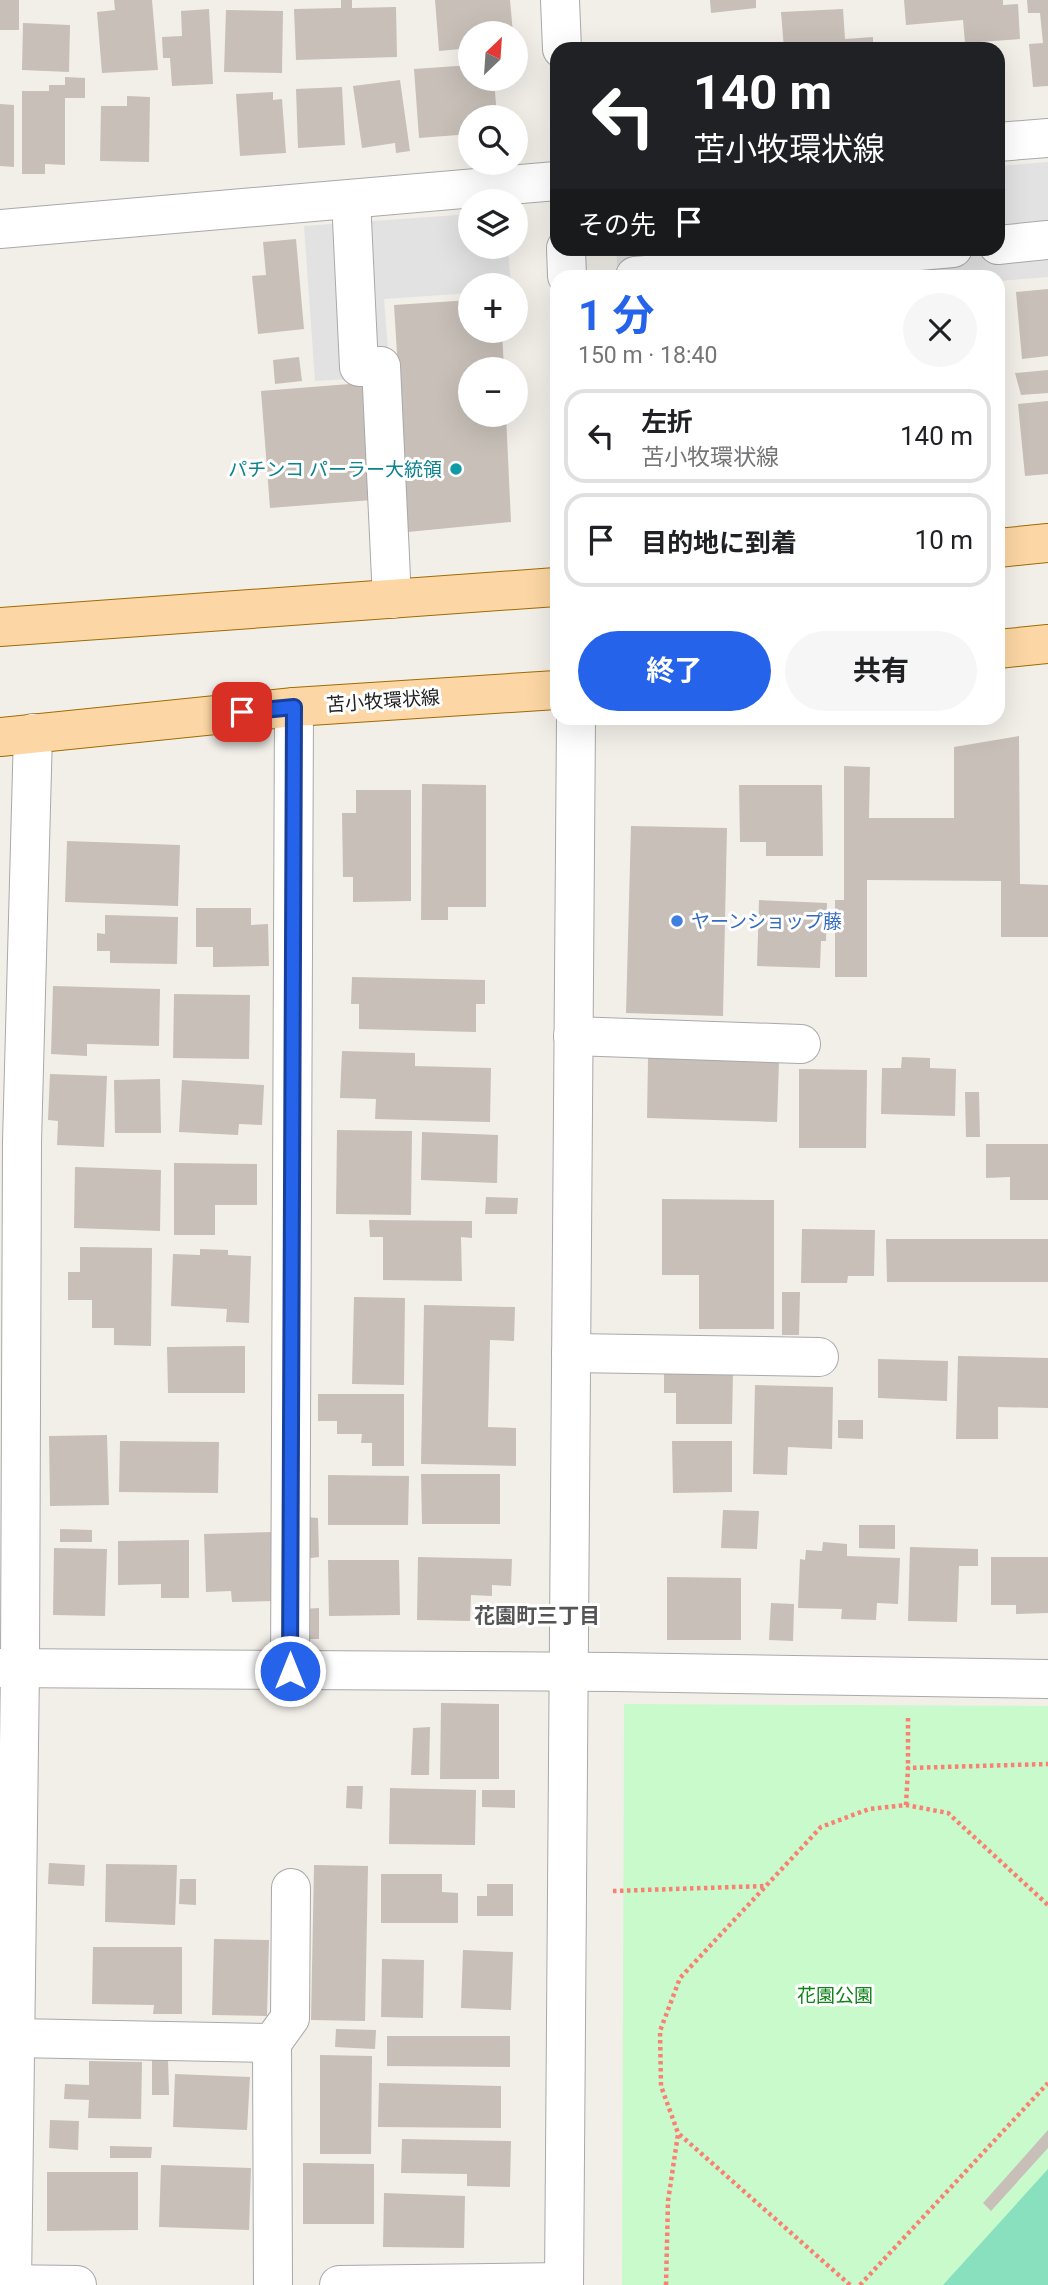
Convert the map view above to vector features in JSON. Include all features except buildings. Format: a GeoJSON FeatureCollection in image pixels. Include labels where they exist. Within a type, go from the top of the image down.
{"type":"FeatureCollection","features":[{"type":"Feature","properties":{"kind":"main road"},"geometry":{"type":"LineString","coordinates":[[1005,547],[1048,543]]}},
{"type":"Feature","properties":{"kind":"main road"},"geometry":{"type":"LineString","coordinates":[[0,627],[550,587]]}},
{"type":"Feature","properties":{"kind":"main road"},"geometry":{"type":"LineString","coordinates":[[1005,648],[1048,644]]}},
{"type":"Feature","properties":{"kind":"main road","name":"苫小牧環状線"},"geometry":{"type":"LineString","coordinates":[[17,735],[294,707],[550,690]]}},
{"type":"Feature","properties":{"kind":"street"},"geometry":{"type":"LineString","coordinates":[[560,0],[562,42]]}},
{"type":"Feature","properties":{"kind":"street"},"geometry":{"type":"LineString","coordinates":[[1005,141],[1048,138]]}},
{"type":"Feature","properties":{"kind":"street"},"geometry":{"type":"LineString","coordinates":[[0,229],[550,182]]}},
{"type":"Feature","properties":{"kind":"street"},"geometry":{"type":"LineString","coordinates":[[351,199],[359,367],[381,366],[392,599]]}},
{"type":"Feature","properties":{"kind":"street"},"geometry":{"type":"LineString","coordinates":[[1005,243],[1048,240]]}},
{"type":"Feature","properties":{"kind":"street"},"geometry":{"type":"LineString","coordinates":[[703,270],[862,256]]}},
{"type":"Feature","properties":{"kind":"street"},"geometry":{"type":"LineString","coordinates":[[290,1671],[294,707]]}},
{"type":"Feature","properties":{"kind":"street"},"geometry":{"type":"LineString","coordinates":[[339,2285],[564,2283],[576,725]]}},
{"type":"Feature","properties":{"kind":"street"},"geometry":{"type":"LineString","coordinates":[[12,2285],[15,2038],[8,1974],[11,1143],[17,735]]}},
{"type":"Feature","properties":{"kind":"street"},"geometry":{"type":"LineString","coordinates":[[573,1036],[801,1044]]}},
{"type":"Feature","properties":{"kind":"street"},"geometry":{"type":"LineString","coordinates":[[571,1353],[819,1357]]}},
{"type":"Feature","properties":{"kind":"street"},"geometry":{"type":"LineString","coordinates":[[10,1668],[1048,1679]]}},
{"type":"Feature","properties":{"kind":"street"},"geometry":{"type":"LineString","coordinates":[[273,2285],[272,2043],[290,2018],[291,1888]]}},
{"type":"Feature","properties":{"kind":"street"},"geometry":{"type":"LineString","coordinates":[[15,2038],[272,2043]]}},
{"type":"Feature","properties":{"kind":"street"},"geometry":{"type":"LineString","coordinates":[[0,2284],[77,2285]]}},
{"type":"Feature","properties":{"kind":"path"},"geometry":{"type":"LineString","coordinates":[[906,1805],[908,1768],[1048,1764]]}},
{"type":"Feature","properties":{"kind":"path"},"geometry":{"type":"LineString","coordinates":[[666,2285],[668,2201],[678,2133],[661,2086],[660,2031],[680,1978],[821,1827],[869,1809],[906,1805],[948,1813],[1048,1905]]}},
{"type":"Feature","properties":{"kind":"path"},"geometry":{"type":"LineString","coordinates":[[612,1891],[766,1886]]}},
{"type":"Feature","properties":{"kind":"path"},"geometry":{"type":"LineString","coordinates":[[860,2285],[1048,2083]]}},
{"type":"Feature","properties":{"kind":"path"},"geometry":{"type":"LineString","coordinates":[[678,2133],[850,2285]]}},
{"type":"Feature","properties":{"kind":"green space","name":"花園公園"},"geometry":{"type":"Polygon","coordinates":[[[624,1704],[1048,1706],[1048,2285],[622,2285],[624,1704]]]}},
{"type":"Feature","properties":{"kind":"green space"},"geometry":{"type":"Polygon","coordinates":[[[1048,2169],[1048,2285],[943,2285],[1048,2169]]]}},
{"type":"Feature","properties":{"kind":"shaded area"},"geometry":{"type":"Polygon","coordinates":[[[1048,162],[1048,277],[1005,280],[1005,270],[618,270],[617,256],[1005,256],[1005,165],[1048,162]]]}},
{"type":"Feature","properties":{"kind":"shaded area"},"geometry":{"type":"Polygon","coordinates":[[[458,215],[458,259],[509,259],[510,273],[458,273],[458,294],[384,299],[390,376],[315,381],[304,226],[458,215]]]}},
{"type":"Feature","properties":{"kind":"place","name":"パチンコ パーラー大統領"},"geometry":{"type":"Point","coordinates":[456,469]}},
{"type":"Feature","properties":{"kind":"place","name":"ヤーンショップ藤"},"geometry":{"type":"Point","coordinates":[677,921]}},
{"type":"Feature","properties":{"kind":"district","name":"花園町三丁目"},"geometry":{"type":"Point","coordinates":[537,1616]}},
{"type":"Feature","properties":{"kind":"route"},"geometry":{"type":"LineString","coordinates":[[242,712],[294,707],[290,1671]]}}]}
